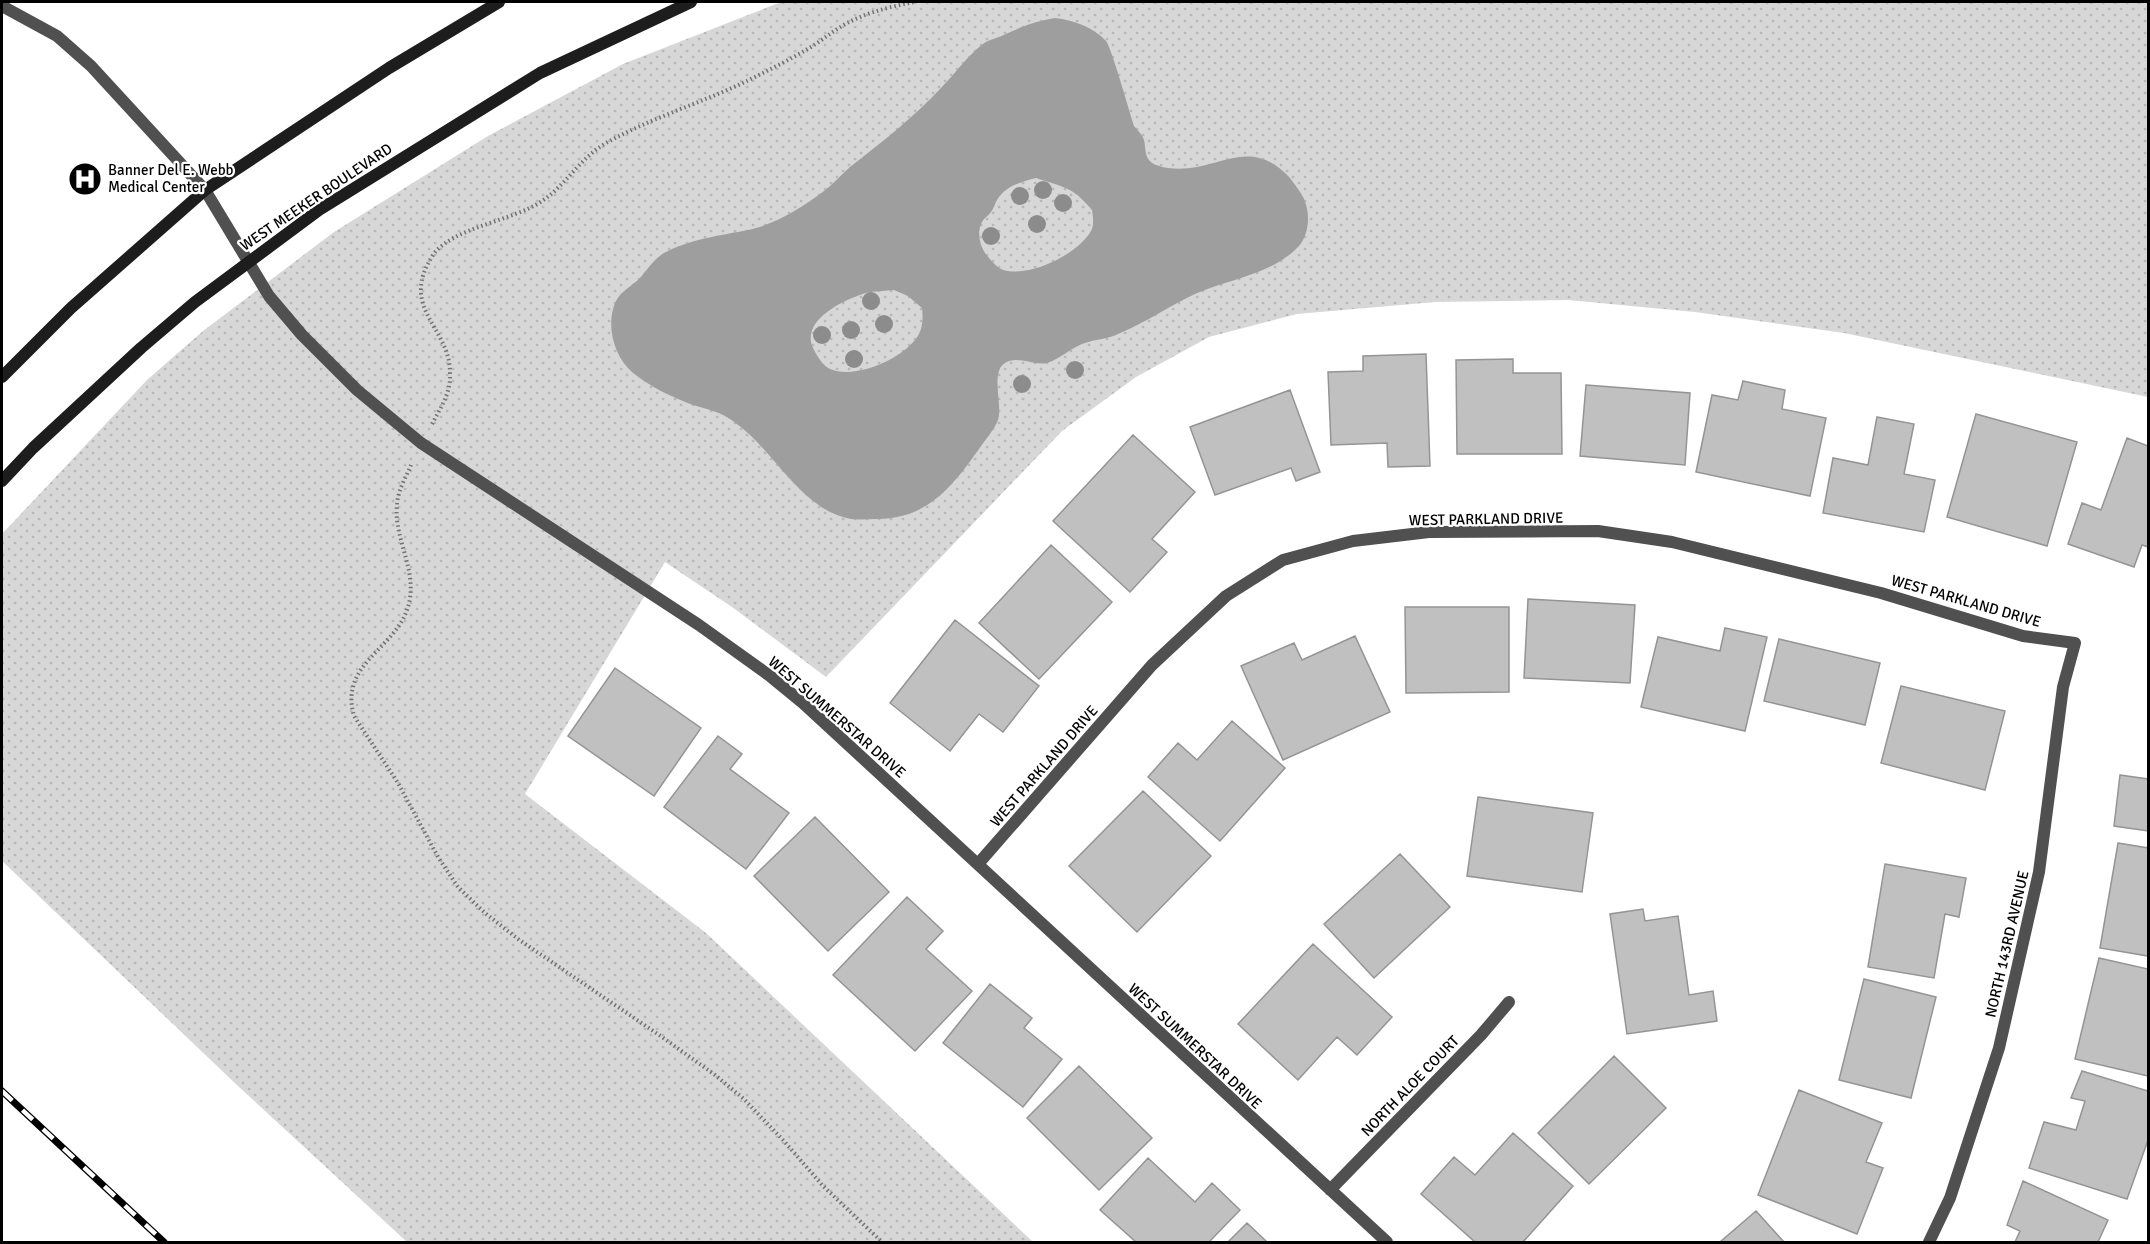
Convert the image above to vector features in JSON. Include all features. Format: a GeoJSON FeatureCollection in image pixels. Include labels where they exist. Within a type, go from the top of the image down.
{"type":"FeatureCollection","features":[{"type":"Feature","properties":{"kind":"main road"},"geometry":{"type":"LineString","coordinates":[[2,377],[71,308],[205,190],[415,51],[499,2]]}},
{"type":"Feature","properties":{"kind":"main road","name":"WEST MEEKER BOULEVARD"},"geometry":{"type":"LineString","coordinates":[[2,481],[33,448],[108,377],[195,302],[338,197],[540,73],[691,2]]}},
{"type":"Feature","properties":{"kind":"street","name":"WEST SUMMERSTAR DRIVE"},"geometry":{"type":"LineString","coordinates":[[2,6],[57,36],[91,66],[205,190],[269,296],[303,335],[357,390],[422,443],[699,625],[770,676],[803,703],[1387,1242]]}},
{"type":"Feature","properties":{"kind":"street","name":"WEST PARKLAND DRIVE"},"geometry":{"type":"LineString","coordinates":[[978,864],[1152,665],[1226,596],[1283,560],[1353,541],[1429,532],[1598,531],[1672,542],[1881,593],[2023,636],[2075,643]]}},
{"type":"Feature","properties":{"kind":"street","name":"NORTH 143RD AVENUE"},"geometry":{"type":"LineString","coordinates":[[1929,1242],[1950,1198],[1999,1048],[2039,872],[2063,687],[2075,643]]}},
{"type":"Feature","properties":{"kind":"street","name":"NORTH ALOE COURT"},"geometry":{"type":"LineString","coordinates":[[1330,1190],[1481,1035],[1509,1002]]}},
{"type":"Feature","properties":{"kind":"path"},"geometry":{"type":"LineString","coordinates":[[882,1242],[823,1186],[744,1099],[671,1043],[518,939],[458,887],[421,827],[398,783],[354,716],[350,691],[367,661],[400,622],[409,602],[411,585],[409,568],[398,532],[396,502],[422,443],[446,398],[451,371],[440,337],[423,308],[421,288],[423,277],[434,253],[451,240],[542,201],[562,184],[577,166],[604,144],[658,118],[749,80],[811,47],[859,17],[914,2]]}},
{"type":"Feature","properties":{"kind":"shaded area"},"geometry":{"type":"Polygon","coordinates":[[[781,2],[2148,2],[2148,397],[1844,333],[1695,312],[1568,300],[1435,302],[1297,314],[1209,337],[1136,377],[1062,431],[826,677],[732,607],[665,562],[525,794],[706,933],[1033,1242],[407,1242],[238,1086],[2,861],[2,534],[147,380],[203,331],[334,232],[488,136],[623,64],[781,2]]]}},
{"type":"Feature","properties":{"kind":"shaded area"},"geometry":{"type":"Polygon","coordinates":[[[1055,18],[1076,22],[1106,41],[1134,126],[1143,138],[1149,161],[1167,168],[1185,169],[1245,156],[1260,158],[1275,165],[1290,178],[1303,196],[1308,212],[1308,225],[1304,238],[1297,248],[1262,270],[1195,294],[1128,330],[1080,345],[1047,363],[1015,360],[1005,363],[998,374],[998,420],[989,435],[959,476],[937,498],[924,507],[895,518],[851,519],[817,504],[788,477],[748,433],[733,421],[719,413],[677,399],[661,391],[626,366],[613,340],[611,320],[613,310],[621,294],[640,278],[660,255],[694,241],[758,228],[798,209],[824,191],[908,120],[983,44],[1024,26],[1055,18]],[[1036,178],[1004,191],[980,226],[979,237],[983,249],[992,262],[1001,269],[1025,271],[1052,262],[1077,247],[1092,229],[1092,210],[1079,196],[1067,189],[1036,178]],[[894,290],[869,292],[847,300],[827,312],[819,320],[813,328],[811,338],[813,348],[825,366],[841,372],[866,369],[892,359],[913,343],[921,328],[922,308],[908,296],[894,290]]]}},
{"type":"Feature","properties":{"kind":"building"},"geometry":{"type":"Polygon","coordinates":[[[1426,354],[1430,466],[1388,467],[1387,443],[1331,445],[1328,372],[1363,371],[1363,356],[1426,354]]]}},
{"type":"Feature","properties":{"kind":"building"},"geometry":{"type":"Polygon","coordinates":[[[1513,359],[1513,373],[1561,373],[1562,454],[1457,454],[1456,360],[1513,359]]]}},
{"type":"Feature","properties":{"kind":"building"},"geometry":{"type":"Polygon","coordinates":[[[1743,381],[1785,390],[1782,409],[1826,418],[1810,496],[1696,472],[1712,395],[1738,400],[1743,381]]]}},
{"type":"Feature","properties":{"kind":"building"},"geometry":{"type":"Polygon","coordinates":[[[1586,385],[1690,393],[1685,465],[1580,456],[1586,385]]]}},
{"type":"Feature","properties":{"kind":"building"},"geometry":{"type":"Polygon","coordinates":[[[1290,390],[1320,472],[1296,481],[1291,468],[1215,495],[1190,427],[1290,390]]]}},
{"type":"Feature","properties":{"kind":"building"},"geometry":{"type":"Polygon","coordinates":[[[1976,414],[2077,442],[2047,546],[1947,517],[1976,414]]]}},
{"type":"Feature","properties":{"kind":"building"},"geometry":{"type":"Polygon","coordinates":[[[1877,417],[1914,424],[1904,474],[1935,480],[1924,532],[1823,513],[1833,458],[1868,465],[1877,417]]]}},
{"type":"Feature","properties":{"kind":"building"},"geometry":{"type":"Polygon","coordinates":[[[1133,435],[1195,492],[1152,539],[1167,552],[1130,592],[1053,521],[1133,435]]]}},
{"type":"Feature","properties":{"kind":"building"},"geometry":{"type":"Polygon","coordinates":[[[2127,438],[2148,446],[2148,547],[2142,545],[2134,567],[2068,544],[2082,503],[2101,510],[2127,438]]]}},
{"type":"Feature","properties":{"kind":"building"},"geometry":{"type":"Polygon","coordinates":[[[1051,545],[1112,602],[1039,679],[979,623],[1051,545]]]}},
{"type":"Feature","properties":{"kind":"building"},"geometry":{"type":"Polygon","coordinates":[[[1528,599],[1635,605],[1630,683],[1524,678],[1528,599]]]}},
{"type":"Feature","properties":{"kind":"building"},"geometry":{"type":"Polygon","coordinates":[[[1405,607],[1509,607],[1509,692],[1406,693],[1405,607]]]}},
{"type":"Feature","properties":{"kind":"building"},"geometry":{"type":"Polygon","coordinates":[[[955,620],[1039,686],[1003,732],[979,714],[950,751],[890,703],[955,620]]]}},
{"type":"Feature","properties":{"kind":"building"},"geometry":{"type":"Polygon","coordinates":[[[1725,628],[1767,637],[1745,731],[1641,707],[1658,637],[1720,651],[1725,628]]]}},
{"type":"Feature","properties":{"kind":"building"},"geometry":{"type":"Polygon","coordinates":[[[1355,636],[1390,712],[1283,760],[1241,666],[1294,643],[1302,660],[1355,636]]]}},
{"type":"Feature","properties":{"kind":"building"},"geometry":{"type":"Polygon","coordinates":[[[1779,639],[1880,663],[1865,725],[1764,701],[1779,639]]]}},
{"type":"Feature","properties":{"kind":"building"},"geometry":{"type":"Polygon","coordinates":[[[615,668],[701,728],[654,796],[568,736],[615,668]]]}},
{"type":"Feature","properties":{"kind":"building"},"geometry":{"type":"Polygon","coordinates":[[[1901,686],[2005,711],[1985,790],[1881,763],[1901,686]]]}},
{"type":"Feature","properties":{"kind":"building"},"geometry":{"type":"Polygon","coordinates":[[[1232,721],[1285,768],[1220,841],[1148,777],[1178,743],[1197,760],[1232,721]]]}},
{"type":"Feature","properties":{"kind":"building"},"geometry":{"type":"Polygon","coordinates":[[[718,736],[742,754],[730,769],[789,813],[746,869],[664,807],[718,736]]]}},
{"type":"Feature","properties":{"kind":"building"},"geometry":{"type":"Polygon","coordinates":[[[2120,775],[2148,779],[2148,831],[2114,826],[2120,775]]]}},
{"type":"Feature","properties":{"kind":"building"},"geometry":{"type":"Polygon","coordinates":[[[1143,791],[1211,856],[1137,932],[1069,866],[1143,791]]]}},
{"type":"Feature","properties":{"kind":"building"},"geometry":{"type":"Polygon","coordinates":[[[1478,797],[1593,813],[1582,892],[1467,876],[1478,797]]]}},
{"type":"Feature","properties":{"kind":"building"},"geometry":{"type":"Polygon","coordinates":[[[815,817],[889,892],[828,951],[754,876],[815,817]]]}},
{"type":"Feature","properties":{"kind":"building"},"geometry":{"type":"Polygon","coordinates":[[[2118,843],[2148,848],[2148,956],[2100,948],[2118,843]]]}},
{"type":"Feature","properties":{"kind":"building"},"geometry":{"type":"Polygon","coordinates":[[[1400,854],[1450,907],[1374,978],[1324,924],[1400,854]]]}},
{"type":"Feature","properties":{"kind":"building"},"geometry":{"type":"Polygon","coordinates":[[[1885,864],[1966,878],[1959,917],[1945,914],[1934,978],[1868,967],[1885,864]]]}},
{"type":"Feature","properties":{"kind":"building"},"geometry":{"type":"Polygon","coordinates":[[[907,897],[943,931],[926,949],[972,991],[915,1051],[833,975],[907,897]]]}},
{"type":"Feature","properties":{"kind":"building"},"geometry":{"type":"Polygon","coordinates":[[[1643,909],[1645,921],[1678,916],[1689,995],[1713,991],[1717,1021],[1627,1034],[1610,914],[1643,909]]]}},
{"type":"Feature","properties":{"kind":"building"},"geometry":{"type":"Polygon","coordinates":[[[1313,944],[1392,1017],[1357,1055],[1337,1037],[1298,1080],[1238,1024],[1313,944]]]}},
{"type":"Feature","properties":{"kind":"building"},"geometry":{"type":"Polygon","coordinates":[[[2099,958],[2148,969],[2148,1076],[2075,1059],[2099,958]]]}},
{"type":"Feature","properties":{"kind":"building"},"geometry":{"type":"Polygon","coordinates":[[[1864,979],[1936,997],[1911,1098],[1839,1080],[1864,979]]]}},
{"type":"Feature","properties":{"kind":"building"},"geometry":{"type":"Polygon","coordinates":[[[990,984],[1032,1018],[1024,1028],[1062,1059],[1023,1107],[943,1043],[990,984]]]}},
{"type":"Feature","properties":{"kind":"building"},"geometry":{"type":"Polygon","coordinates":[[[1614,1056],[1666,1108],[1589,1184],[1538,1133],[1614,1056]]]}},
{"type":"Feature","properties":{"kind":"building"},"geometry":{"type":"Polygon","coordinates":[[[1079,1066],[1152,1138],[1099,1190],[1027,1118],[1079,1066]]]}},
{"type":"Feature","properties":{"kind":"building"},"geometry":{"type":"Polygon","coordinates":[[[2082,1071],[2148,1091],[2148,1140],[2127,1199],[2029,1168],[2044,1122],[2076,1130],[2085,1101],[2071,1098],[2082,1071]]]}},
{"type":"Feature","properties":{"kind":"building"},"geometry":{"type":"Polygon","coordinates":[[[1799,1090],[1882,1123],[1866,1162],[1883,1168],[1857,1234],[1758,1195],[1799,1090]]]}},
{"type":"Feature","properties":{"kind":"building"},"geometry":{"type":"Polygon","coordinates":[[[1513,1133],[1573,1186],[1523,1242],[1475,1242],[1421,1194],[1454,1157],[1475,1175],[1513,1133]]]}},
{"type":"Feature","properties":{"kind":"building"},"geometry":{"type":"Polygon","coordinates":[[[1148,1158],[1195,1202],[1212,1183],[1240,1210],[1209,1242],[1136,1242],[1100,1210],[1148,1158]]]}},
{"type":"Feature","properties":{"kind":"building"},"geometry":{"type":"Polygon","coordinates":[[[2023,1181],[2108,1220],[2098,1242],[2015,1242],[2020,1231],[2007,1225],[2023,1181]]]}},
{"type":"Feature","properties":{"kind":"building"},"geometry":{"type":"Polygon","coordinates":[[[1756,1211],[1784,1242],[1720,1242],[1756,1211]]]}},
{"type":"Feature","properties":{"kind":"building"},"geometry":{"type":"Polygon","coordinates":[[[1247,1223],[1267,1242],[1228,1242],[1247,1223]]]}},
{"type":"Feature","properties":{"kind":"railway"},"geometry":{"type":"LineString","coordinates":[[2,1091],[164,1242]]}},
{"type":"Feature","properties":{"kind":"place","name":"Banner Del E. Webb Medical Center"},"geometry":{"type":"Point","coordinates":[85,179]}}]}
